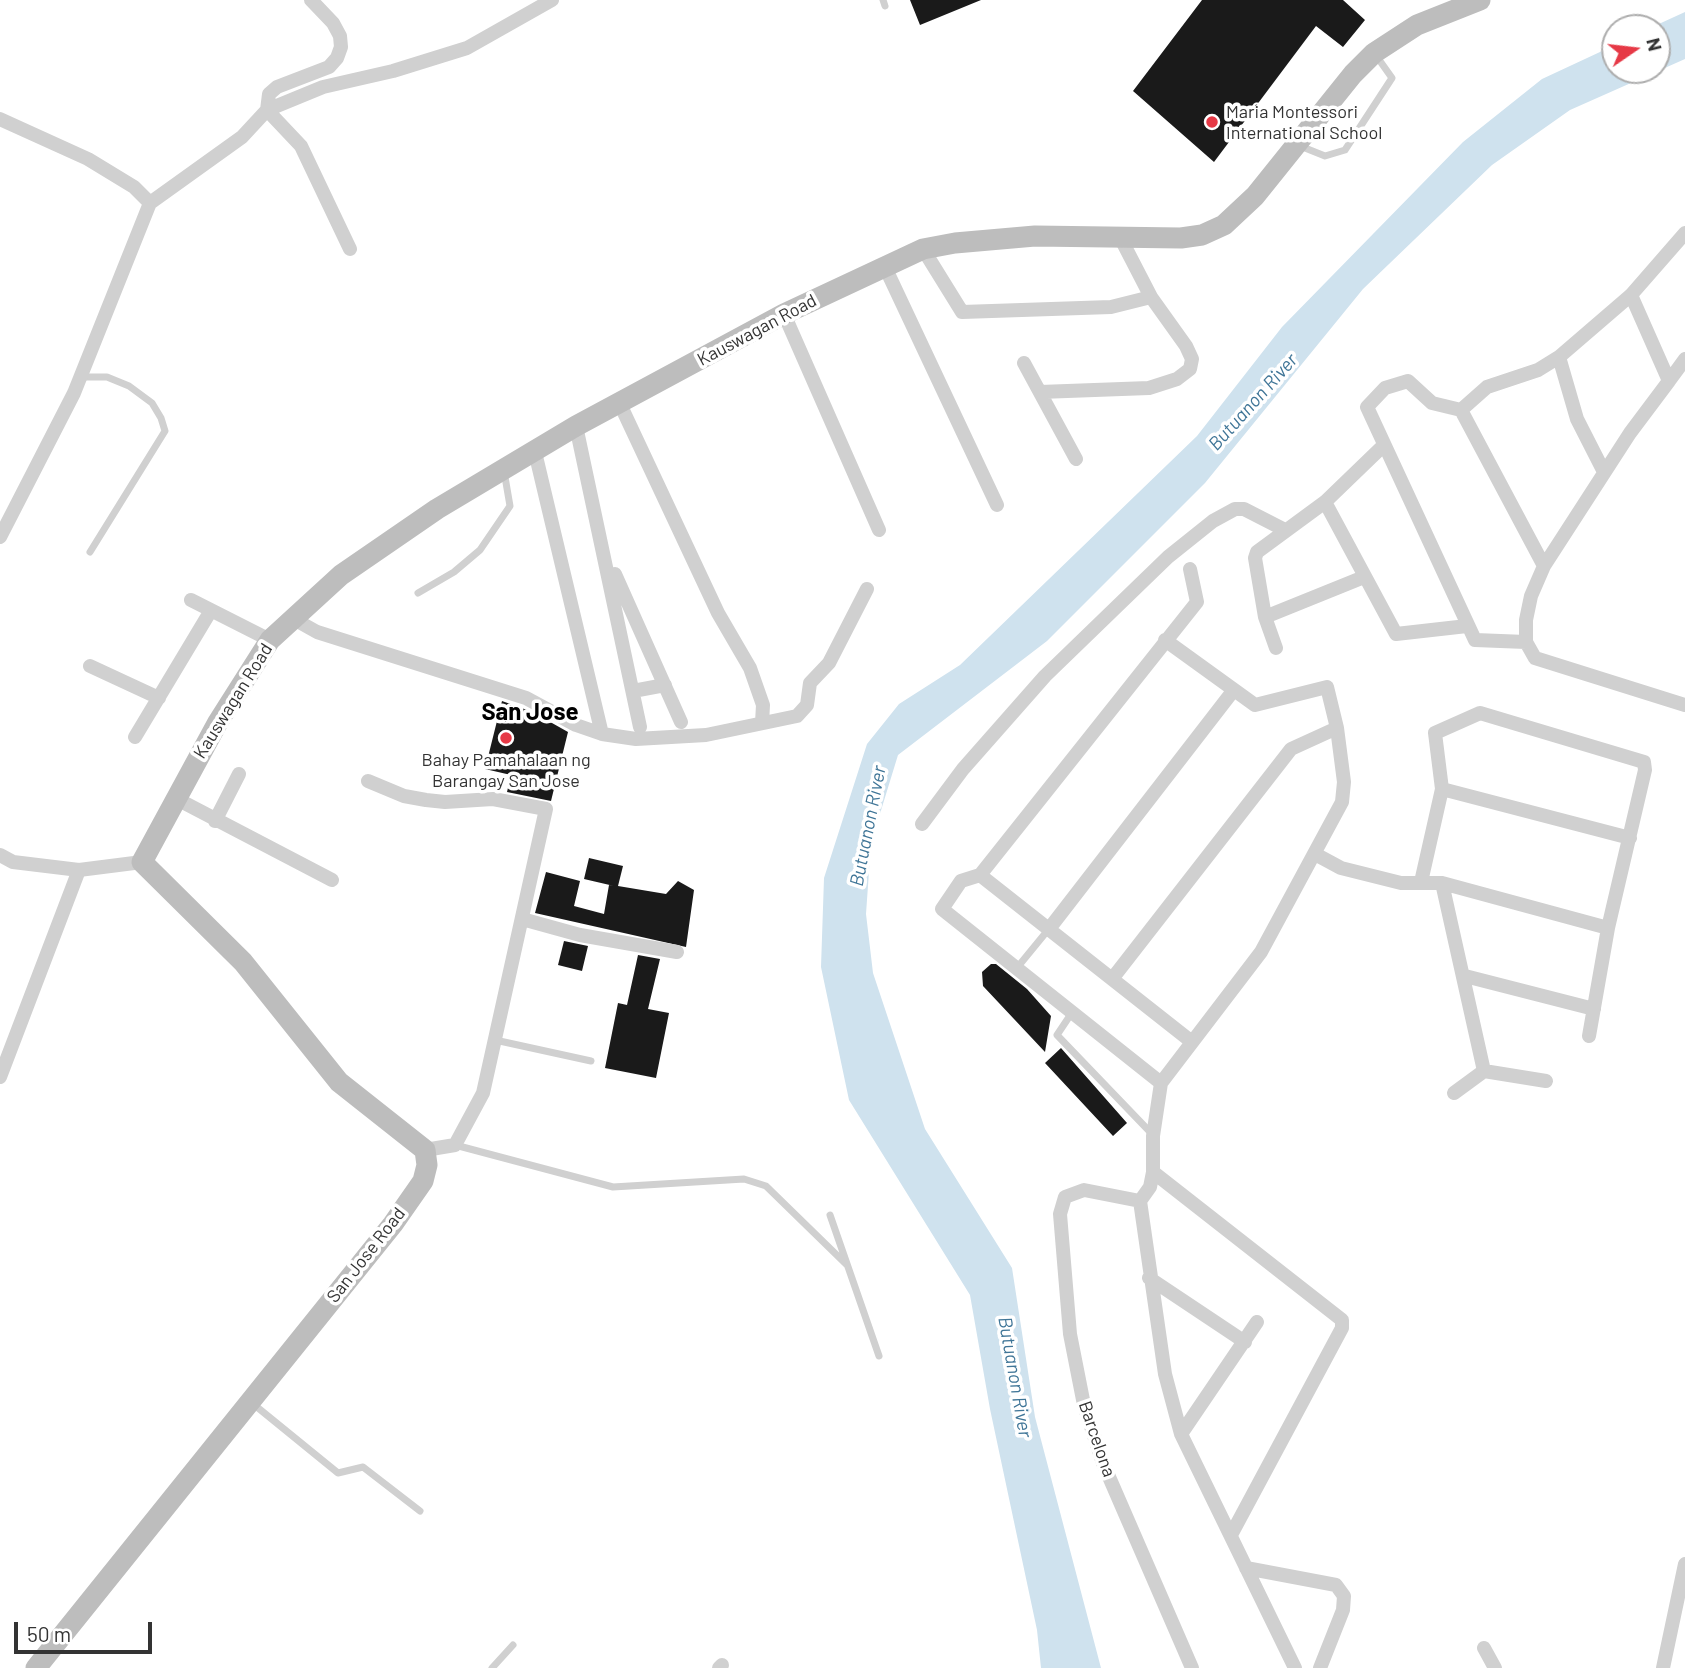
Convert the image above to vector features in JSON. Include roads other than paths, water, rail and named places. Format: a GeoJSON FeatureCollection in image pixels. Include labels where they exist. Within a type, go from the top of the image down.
{"type":"FeatureCollection","features":[{"type":"Feature","properties":{"kind":"street"},"geometry":{"type":"LineString","coordinates":[[267,110],[269,94],[277,86],[329,67],[337,58],[341,47],[340,36],[333,23],[311,0]]}},
{"type":"Feature","properties":{"kind":"street"},"geometry":{"type":"LineString","coordinates":[[0,537],[74,393],[150,203],[242,137],[267,110],[323,87],[393,71],[467,48],[499,33],[552,0]]}},
{"type":"Feature","properties":{"kind":"street","name":"Kauswagan Road"},"geometry":{"type":"LineString","coordinates":[[142,862],[175,798],[270,640],[341,575],[436,509],[576,426],[784,314],[923,249],[985,239],[1181,238],[1202,235],[1224,225],[1255,196],[1353,74],[1374,53],[1417,25],[1480,0]]}},
{"type":"Feature","properties":{"kind":"street"},"geometry":{"type":"LineString","coordinates":[[267,110],[301,146],[350,249]]}},
{"type":"Feature","properties":{"kind":"street"},"geometry":{"type":"LineString","coordinates":[[0,119],[88,159],[134,187],[150,203]]}},
{"type":"Feature","properties":{"kind":"street"},"geometry":{"type":"LineString","coordinates":[[1461,410],[1488,387],[1538,370],[1559,357],[1631,295],[1685,233]]}},
{"type":"Feature","properties":{"kind":"street"},"geometry":{"type":"LineString","coordinates":[[1040,392],[1149,388],[1177,379],[1190,369],[1192,359],[1186,346],[1151,297],[1120,237]]}},
{"type":"Feature","properties":{"kind":"street"},"geometry":{"type":"LineString","coordinates":[[923,249],[962,312],[1111,307],[1151,297]]}},
{"type":"Feature","properties":{"kind":"street"},"geometry":{"type":"LineString","coordinates":[[885,267],[997,505]]}},
{"type":"Feature","properties":{"kind":"street"},"geometry":{"type":"LineString","coordinates":[[1631,295],[1669,381]]}},
{"type":"Feature","properties":{"kind":"street"},"geometry":{"type":"LineString","coordinates":[[784,314],[879,530]]}},
{"type":"Feature","properties":{"kind":"street"},"geometry":{"type":"LineString","coordinates":[[1559,357],[1577,419],[1604,472]]}},
{"type":"Feature","properties":{"kind":"street"},"geometry":{"type":"LineString","coordinates":[[1685,359],[1604,472],[1544,566],[1531,596],[1526,620],[1526,642],[1535,658],[1685,705]]}},
{"type":"Feature","properties":{"kind":"street"},"geometry":{"type":"LineString","coordinates":[[1024,363],[1076,459]]}},
{"type":"Feature","properties":{"kind":"street"},"geometry":{"type":"LineString","coordinates":[[1526,642],[1475,640],[1467,626],[1367,407],[1385,388],[1408,381],[1432,403],[1461,410],[1544,566]]}},
{"type":"Feature","properties":{"kind":"street"},"geometry":{"type":"LineString","coordinates":[[620,404],[718,613],[750,668],[763,705],[762,723]]}},
{"type":"Feature","properties":{"kind":"street"},"geometry":{"type":"LineString","coordinates":[[576,426],[640,727]]}},
{"type":"Feature","properties":{"kind":"street"},"geometry":{"type":"LineString","coordinates":[[1276,648],[1265,617],[1255,558],[1257,552],[1325,502],[1383,446]]}},
{"type":"Feature","properties":{"kind":"street"},"geometry":{"type":"LineString","coordinates":[[535,452],[602,734]]}},
{"type":"Feature","properties":{"kind":"street"},"geometry":{"type":"LineString","coordinates":[[1325,502],[1395,634],[1467,626]]}},
{"type":"Feature","properties":{"kind":"street"},"geometry":{"type":"LineString","coordinates":[[922,824],[963,769],[1045,676],[1149,575],[1213,521],[1235,509],[1244,509],[1285,530]]}},
{"type":"Feature","properties":{"kind":"street"},"geometry":{"type":"LineString","coordinates":[[603,547],[681,722]]}},
{"type":"Feature","properties":{"kind":"street"},"geometry":{"type":"LineString","coordinates":[[1161,1083],[942,909],[961,881],[980,875],[1197,602],[1190,569]]}},
{"type":"Feature","properties":{"kind":"street"},"geometry":{"type":"LineString","coordinates":[[1265,617],[1364,577]]}},
{"type":"Feature","properties":{"kind":"street"},"geometry":{"type":"LineString","coordinates":[[292,618],[317,632],[526,698],[576,725],[602,734],[636,740],[683,736],[797,716],[807,705],[810,683],[829,663],[867,589]]}},
{"type":"Feature","properties":{"kind":"street"},"geometry":{"type":"LineString","coordinates":[[191,600],[210,612],[270,640]]}},
{"type":"Feature","properties":{"kind":"street"},"geometry":{"type":"LineString","coordinates":[[135,737],[210,612]]}},
{"type":"Feature","properties":{"kind":"street"},"geometry":{"type":"LineString","coordinates":[[1165,640],[1233,691],[1258,705],[1327,687],[1337,728],[1345,782],[1342,802],[1261,952],[1161,1083],[1153,1136],[1153,1172],[1150,1187],[1140,1201],[1149,1278],[1166,1374],[1181,1434],[1295,1668]]}},
{"type":"Feature","properties":{"kind":"street"},"geometry":{"type":"LineString","coordinates":[[90,666],[159,698]]}},
{"type":"Feature","properties":{"kind":"street"},"geometry":{"type":"LineString","coordinates":[[633,691],[664,685]]}},
{"type":"Feature","properties":{"kind":"street"},"geometry":{"type":"LineString","coordinates":[[1049,929],[1233,691]]}},
{"type":"Feature","properties":{"kind":"street"},"geometry":{"type":"LineString","coordinates":[[1421,882],[1442,789],[1436,733],[1480,713],[1644,762],[1646,770],[1608,928],[1589,1035]]}},
{"type":"Feature","properties":{"kind":"street"},"geometry":{"type":"LineString","coordinates":[[1112,979],[1291,749],[1337,728]]}},
{"type":"Feature","properties":{"kind":"street"},"geometry":{"type":"LineString","coordinates":[[215,821],[239,774]]}},
{"type":"Feature","properties":{"kind":"street"},"geometry":{"type":"LineString","coordinates":[[0,855],[13,862],[79,870],[142,862],[243,962],[339,1082],[425,1150],[455,1145],[483,1093],[547,809],[493,799],[445,802],[426,800],[404,796],[368,781]]}},
{"type":"Feature","properties":{"kind":"street"},"geometry":{"type":"LineString","coordinates":[[1442,789],[1630,838]]}},
{"type":"Feature","properties":{"kind":"street"},"geometry":{"type":"LineString","coordinates":[[175,798],[332,880]]}},
{"type":"Feature","properties":{"kind":"street"},"geometry":{"type":"LineString","coordinates":[[1315,853],[1341,868],[1401,883],[1442,883],[1608,928]]}},
{"type":"Feature","properties":{"kind":"street"},"geometry":{"type":"LineString","coordinates":[[0,1077],[79,870]]}},
{"type":"Feature","properties":{"kind":"street"},"geometry":{"type":"LineString","coordinates":[[980,875],[1192,1042]]}},
{"type":"Feature","properties":{"kind":"street"},"geometry":{"type":"LineString","coordinates":[[1442,883],[1484,1070]]}},
{"type":"Feature","properties":{"kind":"street"},"geometry":{"type":"LineString","coordinates":[[522,919],[580,935],[677,952]]}},
{"type":"Feature","properties":{"kind":"street"},"geometry":{"type":"LineString","coordinates":[[1465,976],[1594,1009]]}},
{"type":"Feature","properties":{"kind":"street"},"geometry":{"type":"LineString","coordinates":[[1454,1093],[1484,1070],[1546,1081]]}},
{"type":"Feature","properties":{"kind":"street","name":"San Jose Road"},"geometry":{"type":"LineString","coordinates":[[36,1668],[393,1224],[423,1181],[427,1165],[425,1150]]}},
{"type":"Feature","properties":{"kind":"street"},"geometry":{"type":"LineString","coordinates":[[1153,1172],[1342,1320],[1342,1328],[1231,1535]]}},
{"type":"Feature","properties":{"kind":"street","name":"Barcelona"},"geometry":{"type":"LineString","coordinates":[[1140,1201],[1084,1190],[1065,1196],[1060,1214],[1068,1308],[1084,1405],[1103,1463],[1192,1668]]}},
{"type":"Feature","properties":{"kind":"street"},"geometry":{"type":"LineString","coordinates":[[1149,1278],[1245,1342]]}},
{"type":"Feature","properties":{"kind":"street"},"geometry":{"type":"LineString","coordinates":[[1181,1434],[1257,1321]]}},
{"type":"Feature","properties":{"kind":"street"},"geometry":{"type":"LineString","coordinates":[[1663,1668],[1685,1564]]}},
{"type":"Feature","properties":{"kind":"street"},"geometry":{"type":"LineString","coordinates":[[1246,1568],[1336,1585],[1344,1596],[1343,1610],[1320,1668]]}},
{"type":"Feature","properties":{"kind":"street"},"geometry":{"type":"LineString","coordinates":[[1484,1648],[1495,1668]]}},
{"type":"Feature","properties":{"kind":"lane"},"geometry":{"type":"LineString","coordinates":[[1297,145],[1325,156],[1345,150],[1392,78],[1374,53]]}},
{"type":"Feature","properties":{"kind":"lane"},"geometry":{"type":"LineString","coordinates":[[79,376],[107,377],[129,386],[152,403],[165,431],[90,552]]}},
{"type":"Feature","properties":{"kind":"lane"},"geometry":{"type":"LineString","coordinates":[[418,593],[454,572],[480,550],[509,506],[504,471]]}},
{"type":"Feature","properties":{"kind":"lane"},"geometry":{"type":"LineString","coordinates":[[1016,970],[1049,929]]}},
{"type":"Feature","properties":{"kind":"lane"},"geometry":{"type":"LineString","coordinates":[[1071,1014],[1057,1035],[1153,1136]]}},
{"type":"Feature","properties":{"kind":"lane"},"geometry":{"type":"LineString","coordinates":[[494,1039],[591,1061]]}},
{"type":"Feature","properties":{"kind":"lane"},"geometry":{"type":"LineString","coordinates":[[455,1145],[614,1187],[744,1179],[766,1186],[847,1265]]}},
{"type":"Feature","properties":{"kind":"lane"},"geometry":{"type":"LineString","coordinates":[[830,1215],[879,1356]]}},
{"type":"Feature","properties":{"kind":"lane"},"geometry":{"type":"LineString","coordinates":[[249,1400],[338,1472],[363,1467],[420,1511]]}},
{"type":"Feature","properties":{"kind":"lane"},"geometry":{"type":"LineString","coordinates":[[492,1668],[513,1645]]}},
{"type":"Feature","properties":{"kind":"water"},"geometry":{"type":"Polygon","coordinates":[[[1685,12],[1685,59],[1671,65],[1671,18],[1685,12]]]}},
{"type":"Feature","properties":{"kind":"water","name":"Butuanon River"},"geometry":{"type":"Polygon","coordinates":[[[1601,52],[1601,84],[1629,84],[1570,110],[1492,165],[1363,289],[1205,483],[1047,641],[898,755],[871,843],[866,914],[873,973],[925,1129],[1012,1268],[1035,1417],[1101,1668],[1041,1668],[1037,1630],[990,1409],[970,1295],[849,1100],[821,967],[824,878],[867,744],[899,704],[960,665],[1197,436],[1282,327],[1463,142],[1542,79],[1601,52]]]}},
{"type":"Feature","properties":{"kind":"place","name":"Maria Montessori International School"},"geometry":{"type":"Point","coordinates":[1212,122]}},
{"type":"Feature","properties":{"kind":"place","name":"Bahay Pamahalaan ng Barangay San Jose"},"geometry":{"type":"Point","coordinates":[506,738]}},
{"type":"Feature","properties":{"kind":"district","name":"San Jose"},"geometry":{"type":"Point","coordinates":[530,712]}}]}
